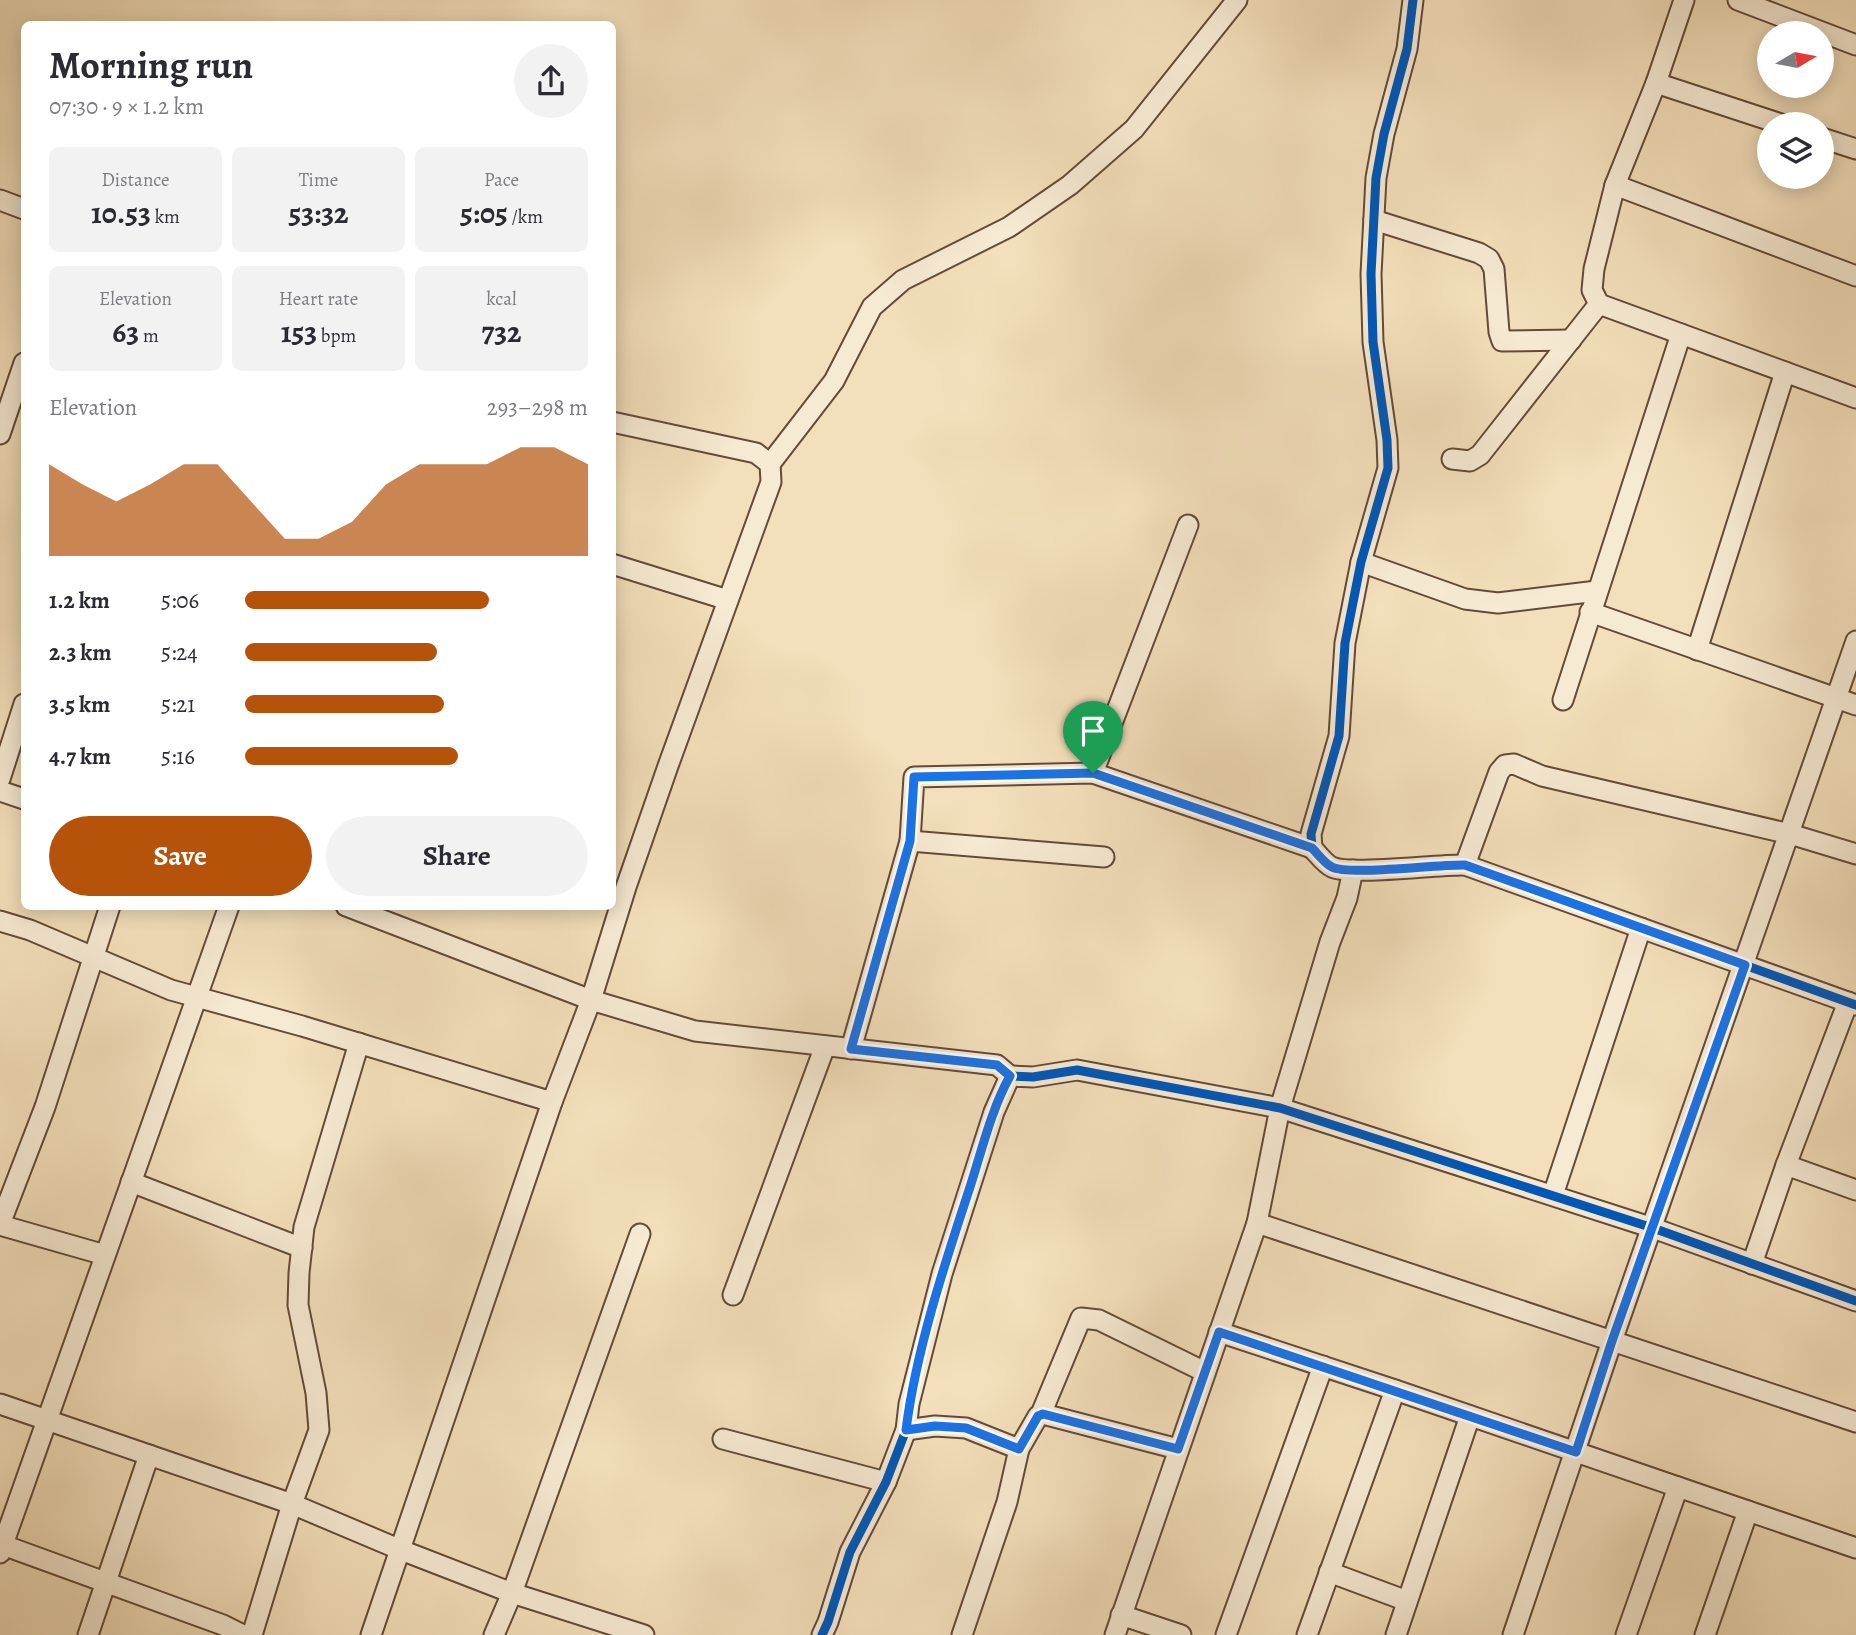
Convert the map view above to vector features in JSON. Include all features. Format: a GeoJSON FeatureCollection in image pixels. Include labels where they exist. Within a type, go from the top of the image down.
{"type":"FeatureCollection","features":[{"type":"Feature","properties":{"kind":"street"},"geometry":{"type":"LineString","coordinates":[[619,885],[768,492],[771,464],[834,381],[872,307],[903,280],[1009,227],[1070,185],[1134,129],[1237,0]]}},
{"type":"Feature","properties":{"kind":"street"},"geometry":{"type":"LineString","coordinates":[[1312,848],[1311,834],[1339,736],[1345,643],[1361,562],[1388,468],[1387,440],[1373,342],[1371,274],[1376,178],[1384,134],[1407,49],[1413,0]]}},
{"type":"Feature","properties":{"kind":"street"},"geometry":{"type":"LineString","coordinates":[[1684,0],[1656,83],[1615,185],[1594,269],[1592,290],[1599,304],[1856,398]]}},
{"type":"Feature","properties":{"kind":"street"},"geometry":{"type":"LineString","coordinates":[[1738,0],[1856,46]]}},
{"type":"Feature","properties":{"kind":"street"},"geometry":{"type":"LineString","coordinates":[[1656,83],[1757,116]]}},
{"type":"Feature","properties":{"kind":"street"},"geometry":{"type":"LineString","coordinates":[[1834,142],[1856,149]]}},
{"type":"Feature","properties":{"kind":"street"},"geometry":{"type":"LineString","coordinates":[[1615,185],[1856,276]]}},
{"type":"Feature","properties":{"kind":"street"},"geometry":{"type":"LineString","coordinates":[[0,200],[21,208]]}},
{"type":"Feature","properties":{"kind":"street"},"geometry":{"type":"LineString","coordinates":[[1374,220],[1479,253],[1489,259],[1494,269],[1502,341],[1571,340]]}},
{"type":"Feature","properties":{"kind":"street"},"geometry":{"type":"LineString","coordinates":[[1452,460],[1470,461],[1480,455],[1599,304]]}},
{"type":"Feature","properties":{"kind":"street"},"geometry":{"type":"LineString","coordinates":[[1563,700],[1681,334]]}},
{"type":"Feature","properties":{"kind":"street"},"geometry":{"type":"LineString","coordinates":[[1697,650],[1785,372]]}},
{"type":"Feature","properties":{"kind":"street"},"geometry":{"type":"LineString","coordinates":[[0,434],[21,373]]}},
{"type":"Feature","properties":{"kind":"street"},"geometry":{"type":"LineString","coordinates":[[616,423],[745,450],[765,458],[771,464]]}},
{"type":"Feature","properties":{"kind":"street"},"geometry":{"type":"LineString","coordinates":[[1093,773],[1188,525]]}},
{"type":"Feature","properties":{"kind":"street"},"geometry":{"type":"LineString","coordinates":[[1361,562],[1465,599],[1497,603],[1597,591]]}},
{"type":"Feature","properties":{"kind":"street"},"geometry":{"type":"LineString","coordinates":[[616,567],[728,600]]}},
{"type":"Feature","properties":{"kind":"street"},"geometry":{"type":"LineString","coordinates":[[1590,612],[1856,705]]}},
{"type":"Feature","properties":{"kind":"street"},"geometry":{"type":"LineString","coordinates":[[1513,1635],[1612,1341],[1856,641]]}},
{"type":"Feature","properties":{"kind":"street"},"geometry":{"type":"LineString","coordinates":[[0,779],[21,713]]}},
{"type":"Feature","properties":{"kind":"street"},"geometry":{"type":"LineString","coordinates":[[1465,865],[1499,772],[1505,765],[1514,764],[1542,776],[1790,834],[1856,854]]}},
{"type":"Feature","properties":{"kind":"street"},"geometry":{"type":"LineString","coordinates":[[851,1049],[910,841],[914,777],[1093,773],[1312,848],[1331,867],[1353,870],[1440,864],[1465,865],[1852,1004],[1786,1165],[1752,1264]]}},
{"type":"Feature","properties":{"kind":"street"},"geometry":{"type":"LineString","coordinates":[[0,791],[21,798]]}},
{"type":"Feature","properties":{"kind":"street"},"geometry":{"type":"LineString","coordinates":[[910,841],[1104,857]]}},
{"type":"Feature","properties":{"kind":"street"},"geometry":{"type":"LineString","coordinates":[[1115,1635],[1257,1223],[1280,1108],[1330,942],[1347,898],[1353,870]]}},
{"type":"Feature","properties":{"kind":"street"},"geometry":{"type":"LineString","coordinates":[[105,1255],[0,1224],[45,1107],[109,910]]}},
{"type":"Feature","properties":{"kind":"street"},"geometry":{"type":"LineString","coordinates":[[228,910],[1,1549],[106,1583],[223,1625],[243,1635]]}},
{"type":"Feature","properties":{"kind":"street"},"geometry":{"type":"LineString","coordinates":[[356,910],[591,1000],[695,1031],[997,1065],[1010,1076],[1033,1077],[1077,1070],[1280,1108],[1653,1227],[1856,1301]]}},
{"type":"Feature","properties":{"kind":"street"},"geometry":{"type":"LineString","coordinates":[[371,1635],[552,1102],[591,1000],[613,910]]}},
{"type":"Feature","properties":{"kind":"street"},"geometry":{"type":"LineString","coordinates":[[0,921],[30,930],[171,990],[359,1043],[552,1102]]}},
{"type":"Feature","properties":{"kind":"street"},"geometry":{"type":"LineString","coordinates":[[1553,1195],[1641,928]]}},
{"type":"Feature","properties":{"kind":"street"},"geometry":{"type":"LineString","coordinates":[[252,1635],[292,1504],[319,1430],[316,1393],[298,1305],[304,1227],[359,1043]]}},
{"type":"Feature","properties":{"kind":"street"},"geometry":{"type":"LineString","coordinates":[[733,1295],[825,1046]]}},
{"type":"Feature","properties":{"kind":"street"},"geometry":{"type":"LineString","coordinates":[[822,1635],[850,1552],[886,1482],[906,1430],[909,1404],[942,1274],[998,1101],[1010,1076]]}},
{"type":"Feature","properties":{"kind":"street"},"geometry":{"type":"LineString","coordinates":[[1786,1165],[1856,1190]]}},
{"type":"Feature","properties":{"kind":"street"},"geometry":{"type":"LineString","coordinates":[[131,1182],[302,1248]]}},
{"type":"Feature","properties":{"kind":"street"},"geometry":{"type":"LineString","coordinates":[[1257,1223],[1856,1422]]}},
{"type":"Feature","properties":{"kind":"street"},"geometry":{"type":"LineString","coordinates":[[494,1635],[512,1592],[640,1234]]}},
{"type":"Feature","properties":{"kind":"street"},"geometry":{"type":"LineString","coordinates":[[962,1635],[1007,1502],[1019,1449],[1041,1414],[1081,1318],[1100,1320],[1205,1372]]}},
{"type":"Feature","properties":{"kind":"street"},"geometry":{"type":"LineString","coordinates":[[1219,1332],[1856,1548]]}},
{"type":"Feature","properties":{"kind":"street"},"geometry":{"type":"LineString","coordinates":[[1226,1635],[1323,1366]]}},
{"type":"Feature","properties":{"kind":"street"},"geometry":{"type":"LineString","coordinates":[[1307,1635],[1395,1390]]}},
{"type":"Feature","properties":{"kind":"street"},"geometry":{"type":"LineString","coordinates":[[0,1404],[292,1504],[401,1550],[512,1592],[643,1635]]}},
{"type":"Feature","properties":{"kind":"street"},"geometry":{"type":"LineString","coordinates":[[1041,1414],[1178,1449]]}},
{"type":"Feature","properties":{"kind":"street"},"geometry":{"type":"LineString","coordinates":[[1396,1635],[1470,1416]]}},
{"type":"Feature","properties":{"kind":"street"},"geometry":{"type":"LineString","coordinates":[[906,1430],[935,1426],[966,1428],[1019,1449]]}},
{"type":"Feature","properties":{"kind":"street"},"geometry":{"type":"LineString","coordinates":[[723,1439],[886,1482]]}},
{"type":"Feature","properties":{"kind":"street"},"geometry":{"type":"LineString","coordinates":[[88,1635],[149,1455]]}},
{"type":"Feature","properties":{"kind":"street"},"geometry":{"type":"LineString","coordinates":[[1626,1635],[1678,1487]]}},
{"type":"Feature","properties":{"kind":"street"},"geometry":{"type":"LineString","coordinates":[[1705,1635],[1748,1511]]}},
{"type":"Feature","properties":{"kind":"street"},"geometry":{"type":"LineString","coordinates":[[1329,1572],[1407,1601]]}},
{"type":"Feature","properties":{"kind":"street"},"geometry":{"type":"LineString","coordinates":[[1121,1615],[1181,1635]]}},
{"type":"Feature","properties":{"kind":"cycle path"},"geometry":{"type":"LineString","coordinates":[[1413,0],[1407,49],[1384,134],[1376,178],[1371,274],[1373,342],[1387,440],[1388,468],[1361,562],[1345,643],[1339,736],[1311,834],[1312,848],[1329,866],[1342,869],[1465,865],[1856,1005]]}},
{"type":"Feature","properties":{"kind":"cycle path"},"geometry":{"type":"LineString","coordinates":[[822,1635],[850,1552],[886,1482],[906,1430],[909,1404],[942,1274],[994,1112],[1010,1076],[1033,1077],[1077,1070],[1280,1108],[1653,1228],[1856,1301]]}},
{"type":"Feature","properties":{"kind":"route"},"geometry":{"type":"LineString","coordinates":[[1093,773],[1312,848],[1331,867],[1353,870],[1440,864],[1465,865],[1745,965],[1612,1341],[1576,1452],[1219,1332],[1178,1449],[1043,1414],[1038,1416],[1019,1449],[966,1428],[935,1426],[906,1430],[909,1404],[942,1274],[994,1112],[1010,1076],[997,1065],[851,1049],[910,841],[914,777],[1093,773]]}}]}
